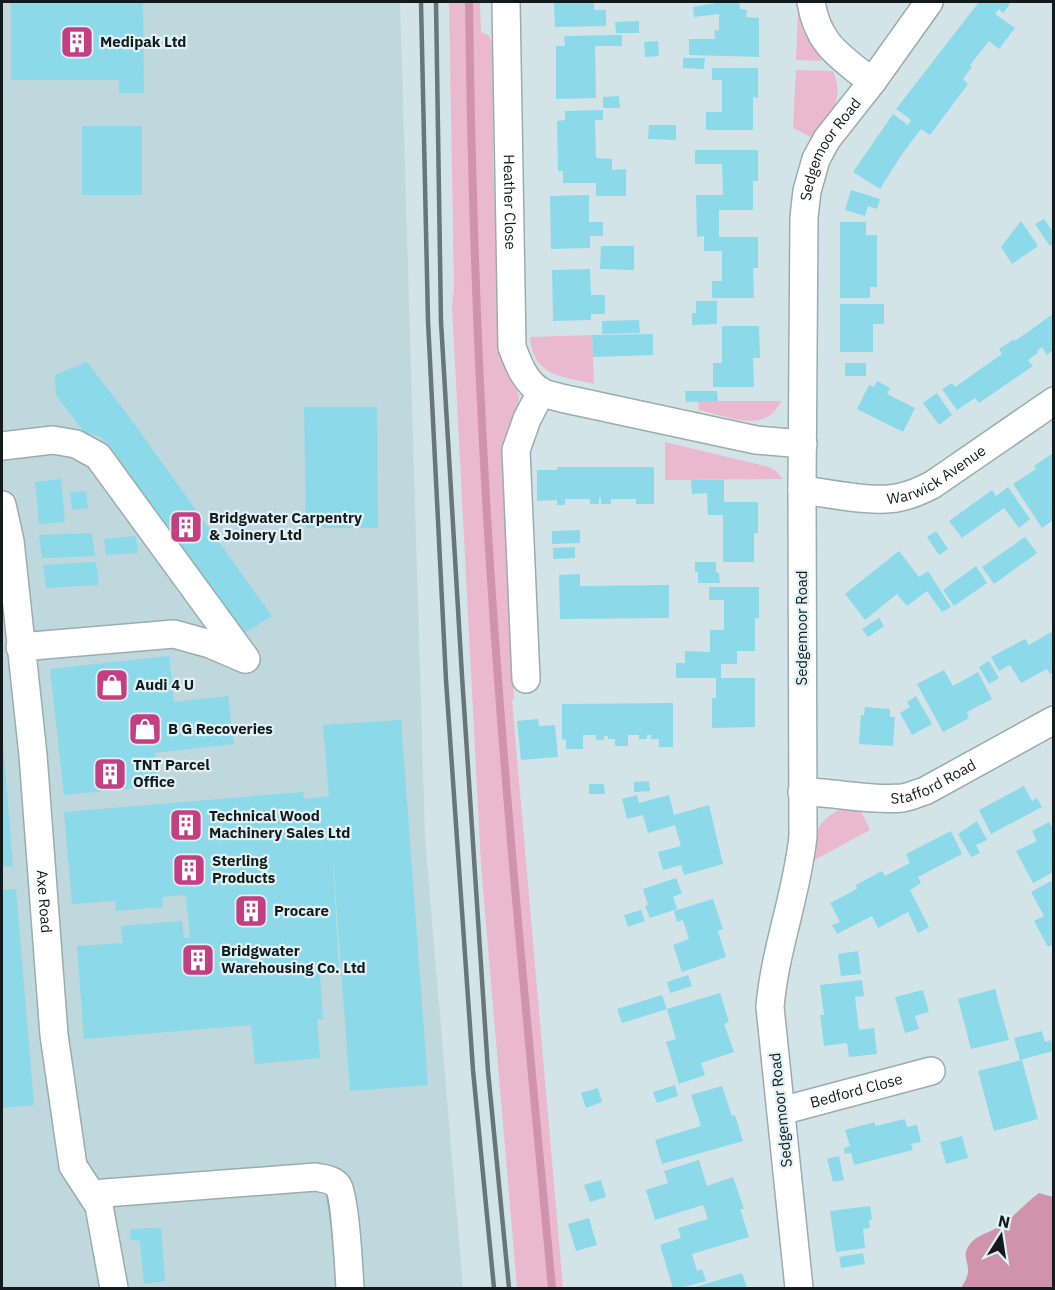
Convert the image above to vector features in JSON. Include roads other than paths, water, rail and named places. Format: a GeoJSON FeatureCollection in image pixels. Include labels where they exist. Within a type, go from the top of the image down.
{"type":"FeatureCollection","features":[{"type":"Feature","properties":{"kind":"street","name":"Heather Close"},"geometry":{"type":"LineString","coordinates":[[506,2],[512,346],[519,367],[541,392]]}},
{"type":"Feature","properties":{"kind":"street"},"geometry":{"type":"LineString","coordinates":[[810,2],[815,21],[828,45],[872,82]]}},
{"type":"Feature","properties":{"kind":"street","name":"Sedgemoor Road"},"geometry":{"type":"LineString","coordinates":[[799,1288],[770,1007],[775,964],[801,856],[803,836],[804,217],[807,191],[816,159],[827,139],[872,82],[929,2]]}},
{"type":"Feature","properties":{"kind":"street"},"geometry":{"type":"LineString","coordinates":[[526,679],[516,450],[527,419],[541,392],[756,440],[803,444]]}},
{"type":"Feature","properties":{"kind":"street","name":"Warwick Avenue"},"geometry":{"type":"LineString","coordinates":[[802,490],[879,499],[900,498],[917,492],[932,485],[1053,401]]}},
{"type":"Feature","properties":{"kind":"street"},"geometry":{"type":"LineString","coordinates":[[2,446],[53,440],[76,444],[98,456],[246,659],[210,644],[174,634],[20,647]]}},
{"type":"Feature","properties":{"kind":"street","name":"Axe Road"},"geometry":{"type":"LineString","coordinates":[[2,505],[10,541],[33,755],[54,1035],[73,1166],[99,1206],[114,1288]]}},
{"type":"Feature","properties":{"kind":"street","name":"Stafford Road"},"geometry":{"type":"LineString","coordinates":[[802,792],[904,798],[925,791],[1051,728]]}},
{"type":"Feature","properties":{"kind":"street","name":"Bedford Close"},"geometry":{"type":"LineString","coordinates":[[781,1111],[931,1071]]}},
{"type":"Feature","properties":{"kind":"street"},"geometry":{"type":"LineString","coordinates":[[92,1194],[316,1178],[333,1181],[339,1187],[342,1201],[350,1288]]}},
{"type":"Feature","properties":{"kind":"waterway"},"geometry":{"type":"LineString","coordinates":[[469,2],[477,301],[491,582],[515,885],[552,1288]]}},
{"type":"Feature","properties":{"kind":"railway"},"geometry":{"type":"LineString","coordinates":[[421,2],[428,321],[446,680],[473,1070],[494,1288]]}},
{"type":"Feature","properties":{"kind":"railway"},"geometry":{"type":"LineString","coordinates":[[436,2],[441,322],[488,1071],[509,1288]]}},
{"type":"Feature","properties":{"kind":"place","name":"Medipak Ltd"},"geometry":{"type":"Point","coordinates":[77,42]}},
{"type":"Feature","properties":{"kind":"place","name":"Bridgwater Carpentry & Joinery Ltd"},"geometry":{"type":"Point","coordinates":[186,527]}},
{"type":"Feature","properties":{"kind":"place","name":"Audi 4 U"},"geometry":{"type":"Point","coordinates":[112,685]}},
{"type":"Feature","properties":{"kind":"place","name":"B G Recoveries"},"geometry":{"type":"Point","coordinates":[145,729]}},
{"type":"Feature","properties":{"kind":"place","name":"TNT Parcel Office"},"geometry":{"type":"Point","coordinates":[110,774]}},
{"type":"Feature","properties":{"kind":"place","name":"Technical Wood Machinery Sales Ltd"},"geometry":{"type":"Point","coordinates":[186,825]}},
{"type":"Feature","properties":{"kind":"place","name":"Sterling Products"},"geometry":{"type":"Point","coordinates":[189,870]}},
{"type":"Feature","properties":{"kind":"place","name":"Procare"},"geometry":{"type":"Point","coordinates":[251,911]}},
{"type":"Feature","properties":{"kind":"place","name":"Bridgwater Warehousing Co. Ltd"},"geometry":{"type":"Point","coordinates":[198,960]}}]}
